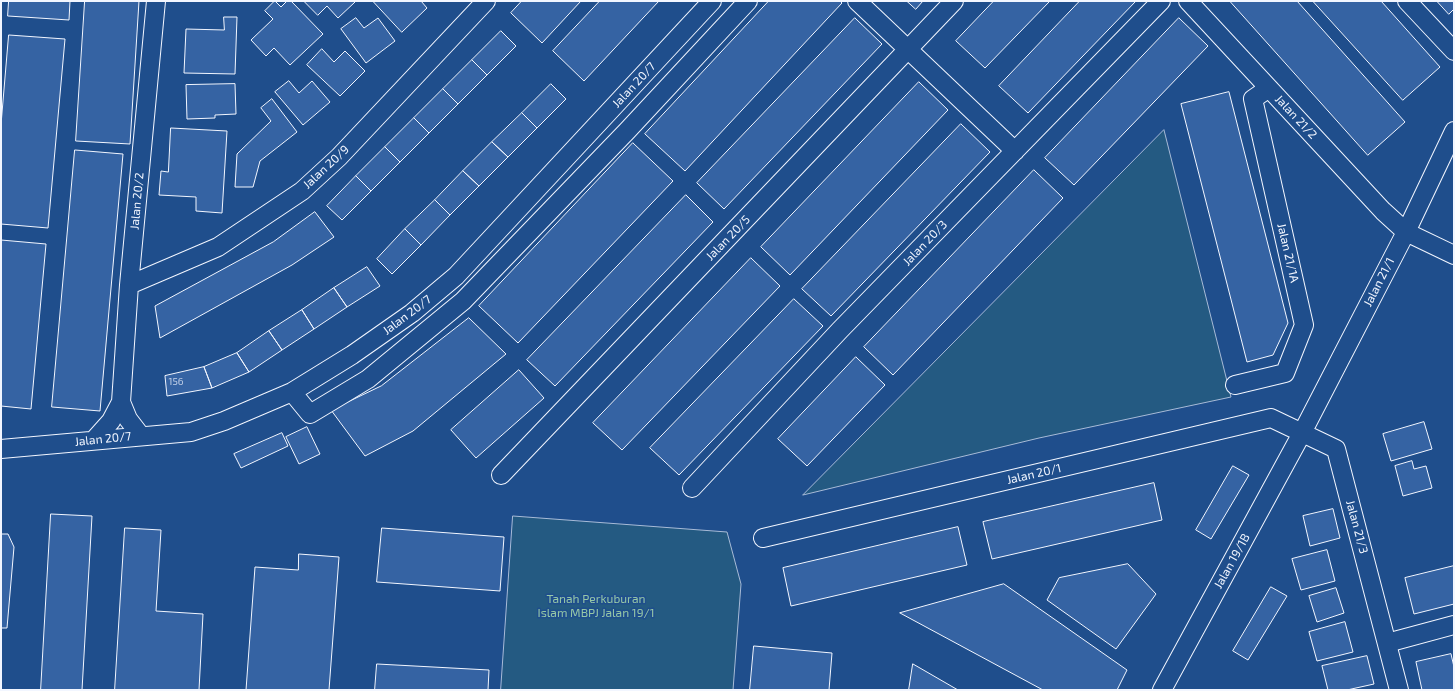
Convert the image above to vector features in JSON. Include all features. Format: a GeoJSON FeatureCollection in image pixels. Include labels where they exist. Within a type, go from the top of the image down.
{"type":"FeatureCollection","features":[{"type":"Feature","properties":{"kind":"street","name":"Jalan 20/2"},"geometry":{"type":"LineString","coordinates":[[94,440],[111,421],[121,402],[130,285],[159,1]]}},
{"type":"Feature","properties":{"kind":"street","name":"Jalan 20/9"},"geometry":{"type":"LineString","coordinates":[[130,285],[218,247],[302,191],[339,157],[486,1]]}},
{"type":"Feature","properties":{"kind":"street","name":"Jalan 20/7"},"geometry":{"type":"LineString","coordinates":[[1,449],[191,432],[224,421],[292,392],[358,351],[412,313],[456,276],[712,1]]}},
{"type":"Feature","properties":{"kind":"street","name":"Jalan 20/7"},"geometry":{"type":"LineString","coordinates":[[292,392],[310,414],[368,379],[463,301],[627,131],[748,1]]}},
{"type":"Feature","properties":{"kind":"street"},"geometry":{"type":"LineString","coordinates":[[857,1],[1014,151]]}},
{"type":"Feature","properties":{"kind":"street","name":"Jalan 20/5"},"geometry":{"type":"LineString","coordinates":[[501,475],[954,1]]}},
{"type":"Feature","properties":{"kind":"street","name":"Jalan 20/3"},"geometry":{"type":"LineString","coordinates":[[692,488],[840,330],[1161,1]]}},
{"type":"Feature","properties":{"kind":"street","name":"Jalan 21/2"},"geometry":{"type":"LineString","coordinates":[[1188,1],[1383,211],[1406,232],[1454,255]]}},
{"type":"Feature","properties":{"kind":"street"},"geometry":{"type":"LineString","coordinates":[[1407,1],[1454,51]]}},
{"type":"Feature","properties":{"kind":"street","name":"Jalan 21/1A"},"geometry":{"type":"LineString","coordinates":[[1235,385],[1285,373],[1304,324],[1253,100],[1269,88]]}},
{"type":"Feature","properties":{"kind":"street","name":"Jalan 21/1"},"geometry":{"type":"LineString","coordinates":[[1302,433],[1406,232],[1454,131]]}},
{"type":"Feature","properties":{"kind":"street","name":"Jalan 20/2"},"geometry":{"type":"LineString","coordinates":[[121,402],[128,419],[141,436]]}},
{"type":"Feature","properties":{"kind":"street","name":"Jalan 20/1"},"geometry":{"type":"LineString","coordinates":[[763,538],[1271,418],[1302,433]]}},
{"type":"Feature","properties":{"kind":"street","name":"Jalan 21/3"},"geometry":{"type":"LineString","coordinates":[[1302,433],[1336,449],[1399,690]]}},
{"type":"Feature","properties":{"kind":"street","name":"Jalan 19/1B"},"geometry":{"type":"LineString","coordinates":[[1162,690],[1302,433]]}},
{"type":"Feature","properties":{"kind":"street"},"geometry":{"type":"LineString","coordinates":[[1387,642],[1454,625]]}},
{"type":"Feature","properties":{"kind":"green space"},"geometry":{"type":"Polygon","coordinates":[[[1164,130],[1231,397],[1039,438],[803,495],[1164,130]]]}},
{"type":"Feature","properties":{"kind":"green space","name":"Tanah Perkuburan Islam MBPJ Jalan 19/1"},"geometry":{"type":"Polygon","coordinates":[[[513,516],[727,532],[741,584],[733,690],[501,690],[513,516]]]}},
{"type":"Feature","properties":{"kind":"building"},"geometry":{"type":"Polygon","coordinates":[[[9,1],[70,1],[69,20],[8,16],[9,1]]]}},
{"type":"Feature","properties":{"kind":"building"},"geometry":{"type":"Polygon","coordinates":[[[85,1],[139,1],[130,144],[76,141],[85,1]]]}},
{"type":"Feature","properties":{"kind":"building"},"geometry":{"type":"Polygon","coordinates":[[[275,1],[281,7],[287,1],[291,1],[323,34],[290,65],[274,48],[266,56],[251,40],[273,19],[265,11],[275,1]]]}},
{"type":"Feature","properties":{"kind":"building"},"geometry":{"type":"Polygon","coordinates":[[[304,1],[355,2],[338,18],[327,6],[318,15],[304,1]]]}},
{"type":"Feature","properties":{"kind":"building"},"geometry":{"type":"Polygon","coordinates":[[[373,1],[421,1],[427,8],[402,32],[373,1]]]}},
{"type":"Feature","properties":{"kind":"building"},"geometry":{"type":"Polygon","coordinates":[[[522,1],[581,1],[542,43],[511,13],[522,1]]]}},
{"type":"Feature","properties":{"kind":"building"},"geometry":{"type":"Polygon","coordinates":[[[600,1],[659,1],[584,81],[553,51],[600,1]]]}},
{"type":"Feature","properties":{"kind":"building"},"geometry":{"type":"Polygon","coordinates":[[[769,1],[840,1],[842,3],[685,171],[645,134],[769,1]]]}},
{"type":"Feature","properties":{"kind":"building"},"geometry":{"type":"Polygon","coordinates":[[[907,1],[923,1],[916,9],[907,1]]]}},
{"type":"Feature","properties":{"kind":"building"},"geometry":{"type":"Polygon","coordinates":[[[994,1],[1050,1],[985,68],[956,41],[994,1]]]}},
{"type":"Feature","properties":{"kind":"building"},"geometry":{"type":"Polygon","coordinates":[[[1080,1],[1136,1],[1028,113],[999,86],[1080,1]]]}},
{"type":"Feature","properties":{"kind":"building"},"geometry":{"type":"Polygon","coordinates":[[[1230,1],[1297,1],[1405,122],[1368,155],[1230,1]]]}},
{"type":"Feature","properties":{"kind":"building"},"geometry":{"type":"Polygon","coordinates":[[[1313,1],[1381,1],[1440,67],[1403,100],[1313,1]]]}},
{"type":"Feature","properties":{"kind":"building"},"geometry":{"type":"Polygon","coordinates":[[[1437,1],[1454,1],[1454,9],[1449,14],[1437,1]]]}},
{"type":"Feature","properties":{"kind":"building"},"geometry":{"type":"Polygon","coordinates":[[[224,17],[237,17],[235,74],[184,73],[186,29],[224,30],[224,17]]]}},
{"type":"Feature","properties":{"kind":"building"},"geometry":{"type":"Polygon","coordinates":[[[356,18],[364,28],[378,18],[395,41],[366,63],[341,29],[356,18]]]}},
{"type":"Feature","properties":{"kind":"building"},"geometry":{"type":"Polygon","coordinates":[[[855,18],[882,44],[724,209],[697,183],[855,18]]]}},
{"type":"Feature","properties":{"kind":"building"},"geometry":{"type":"Polygon","coordinates":[[[1179,18],[1208,46],[1074,185],[1045,158],[1179,18]]]}},
{"type":"Feature","properties":{"kind":"building"},"geometry":{"type":"Polygon","coordinates":[[[501,31],[516,46],[487,75],[472,60],[501,31]]]}},
{"type":"Feature","properties":{"kind":"building"},"geometry":{"type":"Polygon","coordinates":[[[9,35],[65,39],[48,228],[1,224],[1,125],[9,35]]]}},
{"type":"Feature","properties":{"kind":"building"},"geometry":{"type":"Polygon","coordinates":[[[322,49],[334,62],[345,51],[365,71],[340,96],[307,65],[322,49]]]}},
{"type":"Feature","properties":{"kind":"building"},"geometry":{"type":"Polygon","coordinates":[[[472,60],[487,75],[458,104],[443,89],[472,60]]]}},
{"type":"Feature","properties":{"kind":"building"},"geometry":{"type":"Polygon","coordinates":[[[289,81],[299,93],[312,81],[330,102],[303,125],[275,92],[289,81]]]}},
{"type":"Feature","properties":{"kind":"building"},"geometry":{"type":"Polygon","coordinates":[[[919,82],[948,110],[790,275],[761,247],[919,82]]]}},
{"type":"Feature","properties":{"kind":"building"},"geometry":{"type":"Polygon","coordinates":[[[235,84],[236,114],[215,115],[215,118],[187,119],[186,85],[235,84]]]}},
{"type":"Feature","properties":{"kind":"building"},"geometry":{"type":"Polygon","coordinates":[[[551,84],[566,99],[537,128],[522,113],[551,84]]]}},
{"type":"Feature","properties":{"kind":"building"},"geometry":{"type":"Polygon","coordinates":[[[443,89],[458,104],[429,133],[414,118],[443,89]]]}},
{"type":"Feature","properties":{"kind":"building"},"geometry":{"type":"Polygon","coordinates":[[[1229,92],[1288,323],[1273,355],[1247,362],[1181,104],[1229,92]]]}},
{"type":"Feature","properties":{"kind":"building"},"geometry":{"type":"Polygon","coordinates":[[[272,99],[297,132],[260,161],[253,187],[235,187],[237,154],[271,121],[261,108],[272,99]]]}},
{"type":"Feature","properties":{"kind":"building"},"geometry":{"type":"Polygon","coordinates":[[[522,113],[537,128],[508,157],[492,142],[522,113]]]}},
{"type":"Feature","properties":{"kind":"building"},"geometry":{"type":"Polygon","coordinates":[[[414,118],[429,133],[400,162],[385,147],[414,118]]]}},
{"type":"Feature","properties":{"kind":"building"},"geometry":{"type":"Polygon","coordinates":[[[961,124],[990,152],[831,316],[802,289],[961,124]]]}},
{"type":"Feature","properties":{"kind":"building"},"geometry":{"type":"Polygon","coordinates":[[[171,128],[227,131],[222,213],[196,211],[196,197],[159,195],[161,171],[168,172],[171,128]]]}},
{"type":"Feature","properties":{"kind":"building"},"geometry":{"type":"Polygon","coordinates":[[[492,142],[508,157],[479,186],[463,171],[492,142]]]}},
{"type":"Feature","properties":{"kind":"building"},"geometry":{"type":"Polygon","coordinates":[[[633,143],[673,181],[518,343],[479,306],[633,143]]]}},
{"type":"Feature","properties":{"kind":"building"},"geometry":{"type":"Polygon","coordinates":[[[385,147],[400,162],[371,191],[356,176],[385,147]]]}},
{"type":"Feature","properties":{"kind":"building"},"geometry":{"type":"Polygon","coordinates":[[[75,150],[123,154],[100,411],[52,407],[75,150]]]}},
{"type":"Feature","properties":{"kind":"building"},"geometry":{"type":"Polygon","coordinates":[[[1034,170],[1063,198],[893,375],[864,347],[1034,170]]]}},
{"type":"Feature","properties":{"kind":"building"},"geometry":{"type":"Polygon","coordinates":[[[463,171],[479,186],[450,215],[435,200],[463,171]]]}},
{"type":"Feature","properties":{"kind":"building"},"geometry":{"type":"Polygon","coordinates":[[[356,176],[371,191],[342,220],[327,206],[356,176]]]}},
{"type":"Feature","properties":{"kind":"building"},"geometry":{"type":"Polygon","coordinates":[[[686,195],[713,222],[555,386],[527,360],[686,195]]]}},
{"type":"Feature","properties":{"kind":"building"},"geometry":{"type":"Polygon","coordinates":[[[435,200],[450,215],[421,245],[405,229],[435,200]]]}},
{"type":"Feature","properties":{"kind":"building"},"geometry":{"type":"Polygon","coordinates":[[[315,212],[334,237],[292,265],[160,338],[155,306],[273,242],[315,212]]]}},
{"type":"Feature","properties":{"kind":"building"},"geometry":{"type":"Polygon","coordinates":[[[405,229],[421,245],[392,274],[377,259],[405,229]]]}},
{"type":"Feature","properties":{"kind":"building"},"geometry":{"type":"Polygon","coordinates":[[[1,240],[46,244],[31,409],[1,406],[1,240]]]}},
{"type":"Feature","properties":{"kind":"building"},"geometry":{"type":"Polygon","coordinates":[[[751,258],[780,286],[622,450],[593,423],[751,258]]]}},
{"type":"Feature","properties":{"kind":"building"},"geometry":{"type":"Polygon","coordinates":[[[367,267],[380,286],[347,307],[334,288],[367,267]]]}},
{"type":"Feature","properties":{"kind":"building"},"geometry":{"type":"Polygon","coordinates":[[[334,288],[347,307],[314,329],[302,310],[334,288]]]}},
{"type":"Feature","properties":{"kind":"building"},"geometry":{"type":"Polygon","coordinates":[[[794,299],[823,326],[679,475],[650,448],[794,299]]]}},
{"type":"Feature","properties":{"kind":"building"},"geometry":{"type":"Polygon","coordinates":[[[302,310],[314,329],[282,350],[269,331],[302,310]]]}},
{"type":"Feature","properties":{"kind":"building"},"geometry":{"type":"Polygon","coordinates":[[[469,318],[506,354],[413,431],[365,456],[331,410],[381,386],[469,318]]]}},
{"type":"Feature","properties":{"kind":"building"},"geometry":{"type":"Polygon","coordinates":[[[269,331],[282,350],[249,372],[237,353],[269,331]]]}},
{"type":"Feature","properties":{"kind":"building"},"geometry":{"type":"Polygon","coordinates":[[[237,353],[249,372],[212,388],[204,367],[237,353]]]}},
{"type":"Feature","properties":{"kind":"building"},"geometry":{"type":"Polygon","coordinates":[[[856,357],[885,385],[807,466],[778,439],[856,357]]]}},
{"type":"Feature","properties":{"kind":"building"},"geometry":{"type":"Polygon","coordinates":[[[204,367],[212,388],[167,396],[165,376],[204,367]]]}},
{"type":"Feature","properties":{"kind":"building"},"geometry":{"type":"Polygon","coordinates":[[[519,370],[544,398],[476,458],[451,430],[519,370]]]}},
{"type":"Feature","properties":{"kind":"building"},"geometry":{"type":"Polygon","coordinates":[[[1424,422],[1432,449],[1391,461],[1383,434],[1424,422]]]}},
{"type":"Feature","properties":{"kind":"building"},"geometry":{"type":"Polygon","coordinates":[[[307,427],[320,454],[299,464],[286,437],[307,427]]]}},
{"type":"Feature","properties":{"kind":"building"},"geometry":{"type":"Polygon","coordinates":[[[282,433],[288,446],[241,468],[234,454],[282,433]]]}},
{"type":"Feature","properties":{"kind":"building"},"geometry":{"type":"Polygon","coordinates":[[[1412,461],[1414,469],[1426,466],[1432,488],[1403,496],[1395,466],[1412,461]]]}},
{"type":"Feature","properties":{"kind":"building"},"geometry":{"type":"Polygon","coordinates":[[[1233,466],[1249,475],[1211,539],[1196,530],[1233,466]]]}},
{"type":"Feature","properties":{"kind":"building"},"geometry":{"type":"Polygon","coordinates":[[[1154,483],[1162,520],[992,559],[983,522],[1154,483]]]}},
{"type":"Feature","properties":{"kind":"building"},"geometry":{"type":"Polygon","coordinates":[[[1333,509],[1340,538],[1310,546],[1303,516],[1333,509]]]}},
{"type":"Feature","properties":{"kind":"building"},"geometry":{"type":"Polygon","coordinates":[[[51,514],[92,516],[82,690],[41,690],[51,514]]]}},
{"type":"Feature","properties":{"kind":"building"},"geometry":{"type":"Polygon","coordinates":[[[958,527],[967,565],[791,606],[783,568],[958,527]]]}},
{"type":"Feature","properties":{"kind":"building"},"geometry":{"type":"Polygon","coordinates":[[[125,528],[161,530],[156,611],[203,614],[199,690],[115,690],[125,528]]]}},
{"type":"Feature","properties":{"kind":"building"},"geometry":{"type":"Polygon","coordinates":[[[382,528],[504,537],[500,591],[377,582],[382,528]]]}},
{"type":"Feature","properties":{"kind":"building"},"geometry":{"type":"Polygon","coordinates":[[[1,534],[8,534],[14,547],[7,628],[1,628],[1,534]]]}},
{"type":"Feature","properties":{"kind":"building"},"geometry":{"type":"Polygon","coordinates":[[[1327,550],[1335,581],[1301,590],[1292,559],[1327,550]]]}},
{"type":"Feature","properties":{"kind":"building"},"geometry":{"type":"Polygon","coordinates":[[[299,554],[339,557],[329,690],[246,690],[255,567],[298,570],[299,554]]]}},
{"type":"Feature","properties":{"kind":"building"},"geometry":{"type":"Polygon","coordinates":[[[1128,564],[1156,594],[1116,649],[1047,600],[1059,578],[1128,564]]]}},
{"type":"Feature","properties":{"kind":"building"},"geometry":{"type":"Polygon","coordinates":[[[1454,566],[1454,604],[1414,614],[1405,578],[1454,566]]]}},
{"type":"Feature","properties":{"kind":"building"},"geometry":{"type":"Polygon","coordinates":[[[1004,584],[1127,670],[1117,690],[1043,690],[900,613],[1004,584]]]}},
{"type":"Feature","properties":{"kind":"building"},"geometry":{"type":"Polygon","coordinates":[[[1271,587],[1287,596],[1248,660],[1233,651],[1271,587]]]}},
{"type":"Feature","properties":{"kind":"building"},"geometry":{"type":"Polygon","coordinates":[[[1336,588],[1344,613],[1317,622],[1309,596],[1336,588]]]}},
{"type":"Feature","properties":{"kind":"building"},"geometry":{"type":"Polygon","coordinates":[[[1345,622],[1353,652],[1317,661],[1309,632],[1345,622]]]}},
{"type":"Feature","properties":{"kind":"building"},"geometry":{"type":"Polygon","coordinates":[[[754,646],[832,653],[829,690],[750,690],[754,646]]]}},
{"type":"Feature","properties":{"kind":"building"},"geometry":{"type":"Polygon","coordinates":[[[1451,654],[1454,667],[1454,690],[1422,690],[1416,662],[1451,654]]]}},
{"type":"Feature","properties":{"kind":"building"},"geometry":{"type":"Polygon","coordinates":[[[1367,656],[1374,684],[1347,690],[1328,690],[1322,666],[1367,656]]]}},
{"type":"Feature","properties":{"kind":"building"},"geometry":{"type":"Polygon","coordinates":[[[377,664],[489,670],[488,690],[375,690],[377,664]]]}},
{"type":"Feature","properties":{"kind":"building"},"geometry":{"type":"Polygon","coordinates":[[[913,664],[958,690],[909,690],[913,664]]]}}]}
